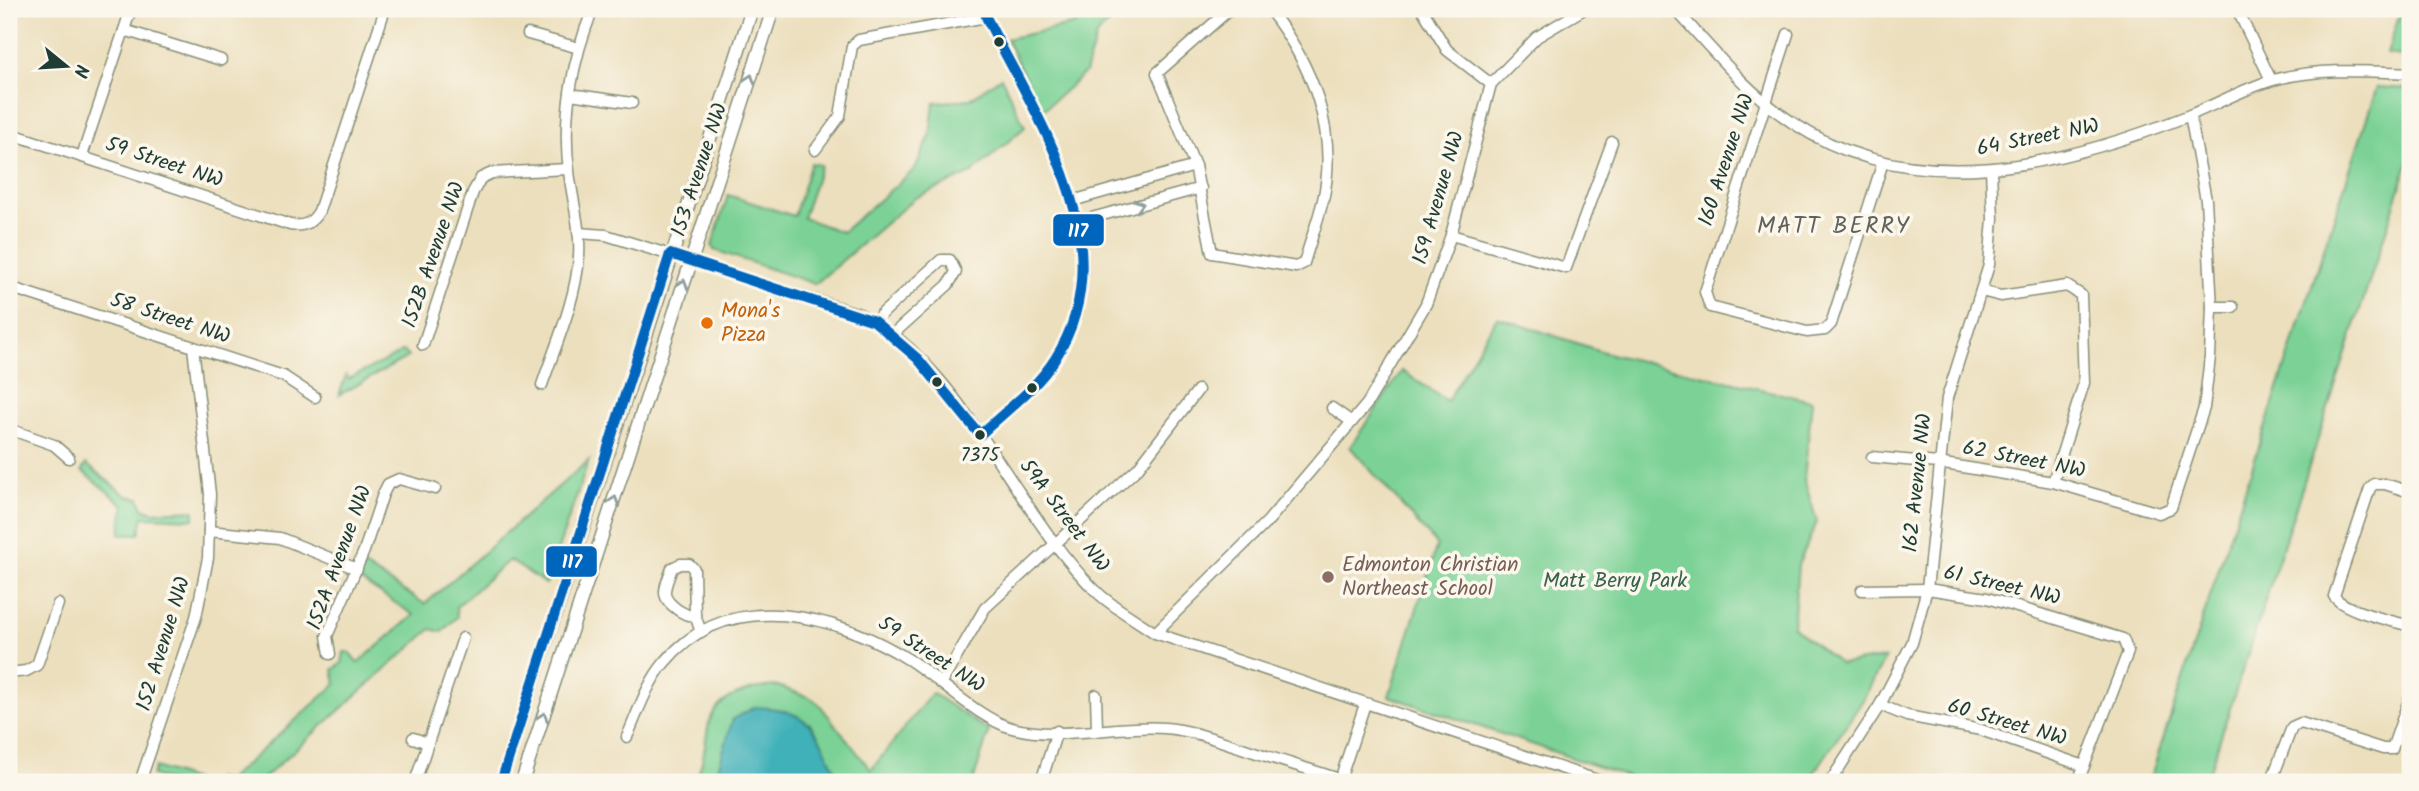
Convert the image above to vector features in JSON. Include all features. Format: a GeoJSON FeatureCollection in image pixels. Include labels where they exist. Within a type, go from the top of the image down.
{"type":"FeatureCollection","features":[{"type":"Feature","properties":{"kind":"main road","name":"153 Avenue NW"},"geometry":{"type":"LineString","coordinates":[[501,782],[670,254],[752,9]]}},
{"type":"Feature","properties":{"kind":"main road","name":"153 Avenue NW"},"geometry":{"type":"LineString","coordinates":[[522,782],[773,9]]}},
{"type":"Feature","properties":{"kind":"street"},"geometry":{"type":"LineString","coordinates":[[82,156],[131,9]]}},
{"type":"Feature","properties":{"kind":"street","name":"59 Street NW"},"geometry":{"type":"LineString","coordinates":[[9,133],[290,225],[308,224],[318,211],[386,9]]}},
{"type":"Feature","properties":{"kind":"street"},"geometry":{"type":"LineString","coordinates":[[542,385],[574,287],[579,256],[568,169],[570,94],[579,48],[593,9]]}},
{"type":"Feature","properties":{"kind":"street"},"geometry":{"type":"LineString","coordinates":[[1230,9],[1157,74],[1195,166],[1212,253],[1296,267],[1304,262],[1324,199],[1328,136],[1314,83],[1291,38],[1269,9]]}},
{"type":"Feature","properties":{"kind":"street"},"geometry":{"type":"LineString","coordinates":[[1422,9],[1447,50],[1491,84]]}},
{"type":"Feature","properties":{"kind":"street","name":"159 Avenue NW"},"geometry":{"type":"LineString","coordinates":[[1156,632],[1268,521],[1367,404],[1426,304],[1451,235],[1491,84],[1537,37],[1584,9]]}},
{"type":"Feature","properties":{"kind":"street","name":"64 Street NW"},"geometry":{"type":"LineString","coordinates":[[1675,9],[1766,102],[1795,124],[1835,146],[1883,162],[1928,171],[1992,169],[2105,145],[2190,115],[2271,80],[2335,71],[2410,72]]}},
{"type":"Feature","properties":{"kind":"street"},"geometry":{"type":"LineString","coordinates":[[2237,9],[2271,80]]}},
{"type":"Feature","properties":{"kind":"street"},"geometry":{"type":"LineString","coordinates":[[815,150],[839,116],[852,46],[864,39],[986,13],[1057,162],[1072,201],[1083,269],[1077,309],[1054,361],[980,435]]}},
{"type":"Feature","properties":{"kind":"street"},"geometry":{"type":"LineString","coordinates":[[124,30],[221,60]]}},
{"type":"Feature","properties":{"kind":"street"},"geometry":{"type":"LineString","coordinates":[[528,34],[579,48]]}},
{"type":"Feature","properties":{"kind":"street","name":"160 Avenue NW"},"geometry":{"type":"LineString","coordinates":[[1788,34],[1705,299],[1710,307],[1807,332],[1825,330],[1831,324],[1883,162]]}},
{"type":"Feature","properties":{"kind":"street"},"geometry":{"type":"LineString","coordinates":[[570,94],[632,103]]}},
{"type":"Feature","properties":{"kind":"street"},"geometry":{"type":"LineString","coordinates":[[2190,115],[2206,200],[2212,307],[2232,307]]}},
{"type":"Feature","properties":{"kind":"street"},"geometry":{"type":"LineString","coordinates":[[1451,235],[1566,268],[1612,142]]}},
{"type":"Feature","properties":{"kind":"street"},"geometry":{"type":"LineString","coordinates":[[1072,201],[1195,166]]}},
{"type":"Feature","properties":{"kind":"street","name":"152B Avenue NW"},"geometry":{"type":"LineString","coordinates":[[423,345],[473,192],[481,178],[492,173],[568,169]]}},
{"type":"Feature","properties":{"kind":"street","name":"162 Avenue NW"},"geometry":{"type":"LineString","coordinates":[[1830,782],[1880,705],[1912,643],[1927,589],[1938,463],[1947,398],[1981,291],[1992,243],[1992,169]]}},
{"type":"Feature","properties":{"kind":"street"},"geometry":{"type":"LineString","coordinates":[[1077,222],[1201,188]]}},
{"type":"Feature","properties":{"kind":"street","name":"59A Street NW"},"geometry":{"type":"LineString","coordinates":[[578,233],[600,234],[690,260],[874,321],[893,334],[931,372],[980,435],[1055,544],[1099,594],[1156,632],[1603,782]]}},
{"type":"Feature","properties":{"kind":"street"},"geometry":{"type":"LineString","coordinates":[[874,321],[941,260],[950,260],[956,272],[948,285],[893,334]]}},
{"type":"Feature","properties":{"kind":"street"},"geometry":{"type":"LineString","coordinates":[[1981,291],[2001,296],[2059,286],[2076,289],[2083,302],[2084,383],[2053,482]]}},
{"type":"Feature","properties":{"kind":"street","name":"58 Street NW"},"geometry":{"type":"LineString","coordinates":[[9,287],[283,376],[315,397]]}},
{"type":"Feature","properties":{"kind":"street","name":"62 Street NW"},"geometry":{"type":"LineString","coordinates":[[1872,457],[1938,463],[2053,482],[2152,512],[2166,513],[2174,502],[2204,408],[2212,307]]}},
{"type":"Feature","properties":{"kind":"street","name":"152 Avenue NW"},"geometry":{"type":"LineString","coordinates":[[140,782],[196,617],[204,582],[209,531],[209,475],[193,347]]}},
{"type":"Feature","properties":{"kind":"street"},"geometry":{"type":"LineString","coordinates":[[942,682],[985,608],[1138,468],[1198,390]]}},
{"type":"Feature","properties":{"kind":"street"},"geometry":{"type":"LineString","coordinates":[[1332,408],[1352,422]]}},
{"type":"Feature","properties":{"kind":"street"},"geometry":{"type":"LineString","coordinates":[[9,429],[54,444],[69,458]]}},
{"type":"Feature","properties":{"kind":"street","name":"152A Avenue NW"},"geometry":{"type":"LineString","coordinates":[[330,654],[327,636],[388,484],[404,479],[435,489]]}},
{"type":"Feature","properties":{"kind":"street"},"geometry":{"type":"LineString","coordinates":[[2410,492],[2385,484],[2374,484],[2334,596],[2337,601],[2351,608],[2410,626]]}},
{"type":"Feature","properties":{"kind":"street"},"geometry":{"type":"LineString","coordinates":[[209,531],[280,538],[356,569]]}},
{"type":"Feature","properties":{"kind":"street"},"geometry":{"type":"LineString","coordinates":[[695,615],[686,615],[667,603],[665,598],[672,568],[680,564],[690,564],[694,569],[695,615],[701,632]]}},
{"type":"Feature","properties":{"kind":"street","name":"61 Street NW"},"geometry":{"type":"LineString","coordinates":[[1862,590],[1927,589],[1987,598],[2123,639],[2128,645],[2084,766]]}},
{"type":"Feature","properties":{"kind":"street"},"geometry":{"type":"LineString","coordinates":[[9,673],[26,671],[37,666],[58,604]]}},
{"type":"Feature","properties":{"kind":"street","name":"59 Street NW"},"geometry":{"type":"LineString","coordinates":[[627,737],[655,675],[673,653],[701,632],[756,616],[822,620],[863,635],[942,682],[1006,726],[1037,732],[1097,729],[1180,730],[1344,781]]}},
{"type":"Feature","properties":{"kind":"street"},"geometry":{"type":"LineString","coordinates":[[415,782],[463,638]]}},
{"type":"Feature","properties":{"kind":"street"},"geometry":{"type":"LineString","coordinates":[[1096,695],[1097,729]]}},
{"type":"Feature","properties":{"kind":"street"},"geometry":{"type":"LineString","coordinates":[[2271,782],[2292,727],[2301,723],[2384,750],[2392,749],[2410,697]]}},
{"type":"Feature","properties":{"kind":"street"},"geometry":{"type":"LineString","coordinates":[[1344,781],[1365,704]]}},
{"type":"Feature","properties":{"kind":"street","name":"60 Street NW"},"geometry":{"type":"LineString","coordinates":[[1880,705],[1907,716],[1981,730],[2084,766]]}},
{"type":"Feature","properties":{"kind":"street"},"geometry":{"type":"LineString","coordinates":[[1041,782],[1057,732]]}},
{"type":"Feature","properties":{"kind":"street"},"geometry":{"type":"LineString","coordinates":[[413,738],[428,743]]}},
{"type":"Feature","properties":{"kind":"street"},"geometry":{"type":"LineString","coordinates":[[2078,782],[2084,766]]}},
{"type":"Feature","properties":{"kind":"green space"},"geometry":{"type":"Polygon","coordinates":[[[1092,9],[1125,9],[1097,34],[1085,73],[1042,111],[1006,39],[1075,24],[1092,9]]]}},
{"type":"Feature","properties":{"kind":"green space"},"geometry":{"type":"Polygon","coordinates":[[[2401,9],[2410,9],[2410,57],[2387,54],[2401,9]]]}},
{"type":"Feature","properties":{"kind":"green space"},"geometry":{"type":"Polygon","coordinates":[[[1001,77],[1025,127],[972,173],[915,198],[815,284],[714,250],[712,246],[728,195],[794,216],[811,163],[821,165],[803,218],[842,232],[915,169],[930,136],[934,103],[970,99],[1001,77]]]}},
{"type":"Feature","properties":{"kind":"green space"},"geometry":{"type":"Polygon","coordinates":[[[2377,87],[2410,89],[2410,157],[2206,782],[2149,782],[2377,87]]]}},
{"type":"Feature","properties":{"kind":"green space","name":"Matt Berry Park"},"geometry":{"type":"Polygon","coordinates":[[[1497,317],[1610,354],[1812,401],[1804,479],[1817,522],[1798,565],[1793,627],[1840,664],[1885,658],[1863,700],[1808,782],[1643,782],[1389,696],[1437,545],[1350,447],[1402,371],[1447,401],[1497,317]]]}},
{"type":"Feature","properties":{"kind":"green space"},"geometry":{"type":"Polygon","coordinates":[[[404,351],[408,357],[339,395],[346,375],[349,379],[404,351]]]}},
{"type":"Feature","properties":{"kind":"green space"},"geometry":{"type":"Polygon","coordinates":[[[589,460],[546,584],[509,560],[456,607],[457,617],[442,632],[431,629],[259,782],[215,782],[216,778],[227,781],[336,684],[333,670],[342,663],[344,652],[349,652],[358,663],[414,615],[358,579],[364,566],[425,604],[589,460]]]}},
{"type":"Feature","properties":{"kind":"green space"},"geometry":{"type":"Polygon","coordinates":[[[86,464],[127,496],[139,498],[143,508],[153,512],[194,510],[194,519],[143,517],[139,534],[120,534],[124,505],[82,471],[86,464]]]}},
{"type":"Feature","properties":{"kind":"green space"},"geometry":{"type":"Polygon","coordinates":[[[778,686],[811,698],[819,704],[871,770],[932,693],[989,731],[973,782],[841,782],[810,723],[717,777],[714,782],[694,782],[713,713],[727,699],[737,694],[778,686]]]}},
{"type":"Feature","properties":{"kind":"green space"},"geometry":{"type":"Polygon","coordinates":[[[155,767],[201,782],[172,782],[152,775],[155,767]]]}},
{"type":"Feature","properties":{"kind":"water"},"geometry":{"type":"Polygon","coordinates":[[[755,707],[791,713],[802,719],[819,738],[841,782],[714,782],[733,719],[755,707]]]}},
{"type":"Feature","properties":{"kind":"transit line","name":"117"},"geometry":{"type":"LineString","coordinates":[[980,435],[1030,390],[1055,359],[1075,316],[1082,272],[1078,228],[1067,184],[1049,140],[986,17],[985,9]]}},
{"type":"Feature","properties":{"kind":"transit line","name":"117"},"geometry":{"type":"LineString","coordinates":[[501,782],[670,254],[874,321],[918,359],[980,435]]}},
{"type":"Feature","properties":{"kind":"place","name":"Mona's Pizza"},"geometry":{"type":"Point","coordinates":[707,323]}},
{"type":"Feature","properties":{"kind":"place","name":"7375"},"geometry":{"type":"Point","coordinates":[980,435]}},
{"type":"Feature","properties":{"kind":"place","name":"Edmonton Christian Northeast School"},"geometry":{"type":"Point","coordinates":[1328,577]}},
{"type":"Feature","properties":{"kind":"district","name":"MATT BERRY"},"geometry":{"type":"Point","coordinates":[1834,227]}}]}
